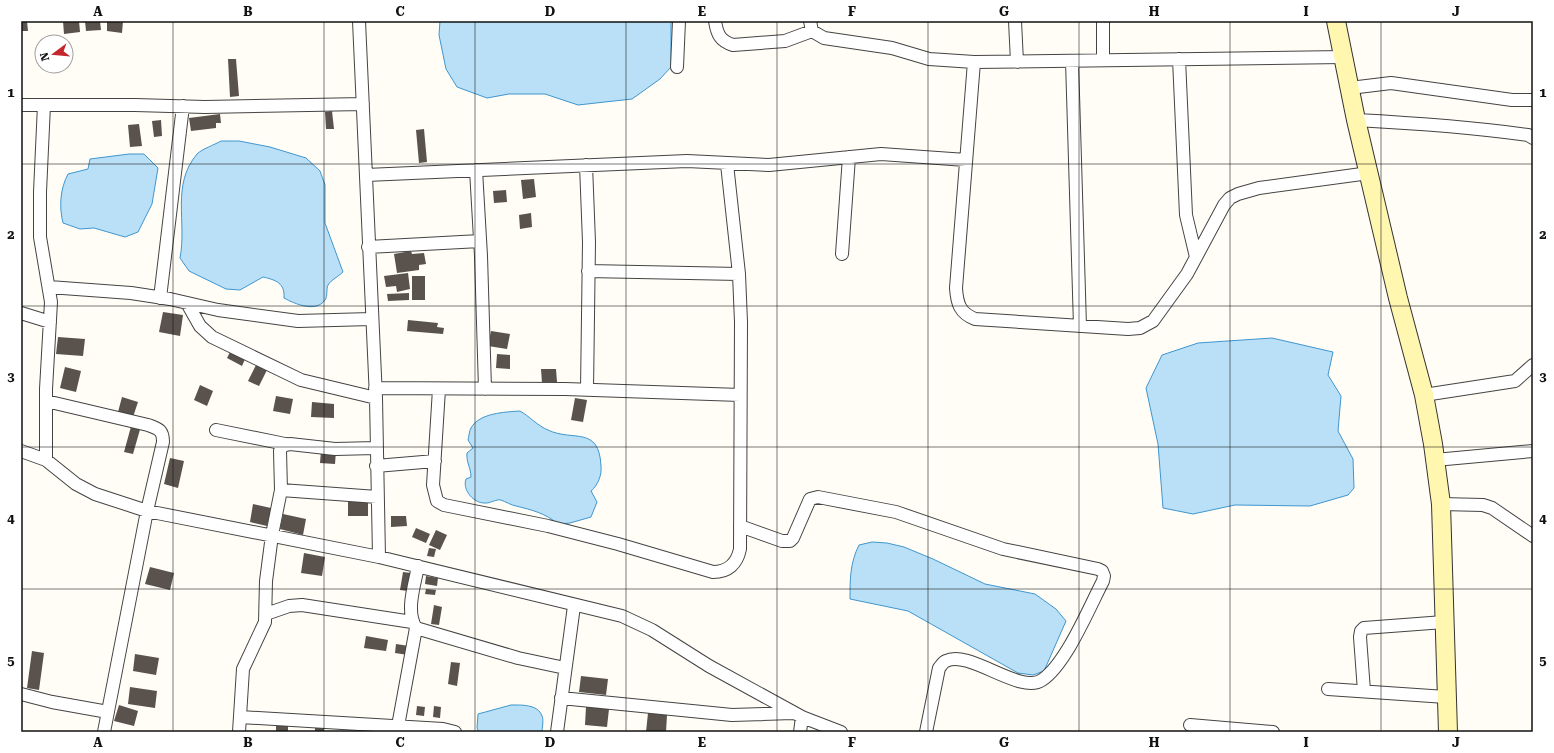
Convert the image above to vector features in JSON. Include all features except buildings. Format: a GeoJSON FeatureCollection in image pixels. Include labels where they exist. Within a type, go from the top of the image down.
{"type":"FeatureCollection","features":[{"type":"Feature","properties":{"kind":"street"},"geometry":{"type":"LineString","coordinates":[[359,21],[375,393],[375,448],[379,557]]}},
{"type":"Feature","properties":{"kind":"street"},"geometry":{"type":"LineString","coordinates":[[677,67],[679,21]]}},
{"type":"Feature","properties":{"kind":"street"},"geometry":{"type":"LineString","coordinates":[[715,21],[716,32],[720,38],[733,45],[785,41],[811,26],[824,38],[892,48],[929,59],[974,62],[1344,57]]}},
{"type":"Feature","properties":{"kind":"street"},"geometry":{"type":"LineString","coordinates":[[1015,21],[1017,62]]}},
{"type":"Feature","properties":{"kind":"street"},"geometry":{"type":"LineString","coordinates":[[1103,21],[1103,60]]}},
{"type":"Feature","properties":{"kind":"street"},"geometry":{"type":"LineString","coordinates":[[1336,21],[1356,120],[1398,298],[1424,395],[1435,460],[1441,504],[1448,732]]}},
{"type":"Feature","properties":{"kind":"street"},"geometry":{"type":"LineString","coordinates":[[1179,59],[1186,215],[1196,257]]}},
{"type":"Feature","properties":{"kind":"street"},"geometry":{"type":"LineString","coordinates":[[1072,61],[1080,326]]}},
{"type":"Feature","properties":{"kind":"street"},"geometry":{"type":"LineString","coordinates":[[974,62],[956,288],[958,305],[962,312],[975,319],[1128,329],[1147,326],[1154,321],[1196,257],[1224,205],[1230,198],[1259,188],[1369,173]]}},
{"type":"Feature","properties":{"kind":"street"},"geometry":{"type":"LineString","coordinates":[[1350,88],[1391,83],[1512,100],[1533,100]]}},
{"type":"Feature","properties":{"kind":"street"},"geometry":{"type":"LineString","coordinates":[[21,106],[363,104]]}},
{"type":"Feature","properties":{"kind":"street"},"geometry":{"type":"LineString","coordinates":[[44,105],[40,192],[40,237],[51,302],[46,401],[46,460]]}},
{"type":"Feature","properties":{"kind":"street"},"geometry":{"type":"LineString","coordinates":[[160,298],[183,106]]}},
{"type":"Feature","properties":{"kind":"street"},"geometry":{"type":"LineString","coordinates":[[1356,120],[1495,131],[1528,135],[1533,138]]}},
{"type":"Feature","properties":{"kind":"street"},"geometry":{"type":"LineString","coordinates":[[366,175],[687,161],[769,165],[881,154],[966,160]]}},
{"type":"Feature","properties":{"kind":"street"},"geometry":{"type":"LineString","coordinates":[[842,254],[849,157]]}},
{"type":"Feature","properties":{"kind":"street"},"geometry":{"type":"LineString","coordinates":[[440,389],[434,494],[437,501],[444,505],[548,526],[618,544],[713,572],[727,570],[738,558],[740,550],[741,322],[739,274],[727,164]]}},
{"type":"Feature","properties":{"kind":"street"},"geometry":{"type":"LineString","coordinates":[[586,166],[588,271],[587,390]]}},
{"type":"Feature","properties":{"kind":"street"},"geometry":{"type":"LineString","coordinates":[[476,170],[480,242],[484,389]]}},
{"type":"Feature","properties":{"kind":"street"},"geometry":{"type":"LineString","coordinates":[[368,247],[480,242]]}},
{"type":"Feature","properties":{"kind":"street"},"geometry":{"type":"LineString","coordinates":[[588,271],[739,274]]}},
{"type":"Feature","properties":{"kind":"street"},"geometry":{"type":"LineString","coordinates":[[49,287],[131,293],[218,310],[298,320],[372,320]]}},
{"type":"Feature","properties":{"kind":"street"},"geometry":{"type":"LineString","coordinates":[[187,303],[200,326],[212,337],[301,380],[319,386],[375,393],[440,389],[484,389],[587,390],[740,395]]}},
{"type":"Feature","properties":{"kind":"street"},"geometry":{"type":"LineString","coordinates":[[21,313],[50,322]]}},
{"type":"Feature","properties":{"kind":"street"},"geometry":{"type":"LineString","coordinates":[[1424,395],[1515,381],[1533,365]]}},
{"type":"Feature","properties":{"kind":"street"},"geometry":{"type":"LineString","coordinates":[[46,401],[159,428],[163,433],[163,442],[147,511],[104,732]]}},
{"type":"Feature","properties":{"kind":"street"},"geometry":{"type":"LineString","coordinates":[[216,430],[285,444],[335,449],[375,448]]}},
{"type":"Feature","properties":{"kind":"street"},"geometry":{"type":"LineString","coordinates":[[239,732],[243,669],[265,622],[266,581],[272,535],[281,490],[280,451],[285,444]]}},
{"type":"Feature","properties":{"kind":"street"},"geometry":{"type":"LineString","coordinates":[[21,451],[46,460],[76,484],[95,494],[147,511],[379,557],[574,606],[622,616],[652,630],[709,666],[798,715],[841,732]]}},
{"type":"Feature","properties":{"kind":"street"},"geometry":{"type":"LineString","coordinates":[[1435,460],[1533,451]]}},
{"type":"Feature","properties":{"kind":"street"},"geometry":{"type":"LineString","coordinates":[[376,466],[435,461]]}},
{"type":"Feature","properties":{"kind":"street"},"geometry":{"type":"LineString","coordinates":[[281,490],[377,497]]}},
{"type":"Feature","properties":{"kind":"street"},"geometry":{"type":"LineString","coordinates":[[740,526],[782,541],[790,541],[793,538],[810,499],[818,497],[883,509],[1003,549],[1098,568],[1102,571],[1104,576],[1103,581],[1061,658],[1047,676],[1040,681],[1031,683],[1019,681],[966,661],[955,659],[946,661],[939,668],[926,732]]}},
{"type":"Feature","properties":{"kind":"street"},"geometry":{"type":"LineString","coordinates":[[1441,504],[1483,505],[1492,508],[1533,536]]}},
{"type":"Feature","properties":{"kind":"street"},"geometry":{"type":"LineString","coordinates":[[398,726],[414,625],[411,611],[418,566]]}},
{"type":"Feature","properties":{"kind":"street"},"geometry":{"type":"LineString","coordinates":[[266,614],[284,607],[302,606],[414,625],[518,658],[565,668]]}},
{"type":"Feature","properties":{"kind":"street"},"geometry":{"type":"LineString","coordinates":[[557,732],[574,606]]}},
{"type":"Feature","properties":{"kind":"street"},"geometry":{"type":"LineString","coordinates":[[1364,691],[1360,637],[1361,631],[1364,628],[1444,622]]}},
{"type":"Feature","properties":{"kind":"street"},"geometry":{"type":"LineString","coordinates":[[1328,689],[1446,697]]}},
{"type":"Feature","properties":{"kind":"street"},"geometry":{"type":"LineString","coordinates":[[21,694],[52,702],[108,712]]}},
{"type":"Feature","properties":{"kind":"street"},"geometry":{"type":"LineString","coordinates":[[561,698],[732,715],[798,715]]}},
{"type":"Feature","properties":{"kind":"street"},"geometry":{"type":"LineString","coordinates":[[798,715],[800,732]]}},
{"type":"Feature","properties":{"kind":"street"},"geometry":{"type":"LineString","coordinates":[[240,717],[443,729],[455,732]]}},
{"type":"Feature","properties":{"kind":"street"},"geometry":{"type":"LineString","coordinates":[[1190,725],[1273,732]]}},
{"type":"Feature","properties":{"kind":"water"},"geometry":{"type":"Polygon","coordinates":[[[440,21],[671,21],[671,67],[660,79],[632,99],[578,105],[545,94],[509,94],[487,98],[457,87],[446,69],[439,35],[440,21]]]}},
{"type":"Feature","properties":{"kind":"water"},"geometry":{"type":"Polygon","coordinates":[[[221,141],[239,141],[270,147],[306,158],[320,171],[325,185],[325,223],[343,272],[328,285],[326,298],[321,304],[311,307],[299,305],[284,298],[283,289],[279,283],[272,279],[263,277],[240,290],[226,289],[189,271],[180,258],[182,244],[181,204],[184,178],[189,166],[199,152],[221,141]]]}},
{"type":"Feature","properties":{"kind":"water"},"geometry":{"type":"Polygon","coordinates":[[[129,154],[144,154],[158,168],[152,204],[138,232],[125,237],[94,228],[80,229],[63,223],[61,198],[63,186],[68,174],[88,169],[90,159],[129,154]]]}},
{"type":"Feature","properties":{"kind":"water"},"geometry":{"type":"Polygon","coordinates":[[[1272,338],[1333,352],[1328,375],[1341,396],[1338,431],[1353,459],[1354,488],[1348,495],[1310,506],[1235,505],[1193,514],[1163,508],[1158,444],[1146,388],[1162,355],[1198,343],[1272,338]]]}},
{"type":"Feature","properties":{"kind":"water"},"geometry":{"type":"Polygon","coordinates":[[[520,411],[548,430],[583,437],[590,440],[595,445],[599,453],[601,469],[598,483],[591,491],[597,502],[591,517],[570,523],[558,524],[538,512],[512,505],[501,500],[482,503],[473,499],[467,492],[465,483],[466,479],[471,477],[467,453],[473,448],[468,440],[471,428],[480,419],[486,416],[520,411]]]}},
{"type":"Feature","properties":{"kind":"water"},"geometry":{"type":"Polygon","coordinates":[[[872,542],[887,543],[904,547],[985,584],[1035,594],[1056,609],[1066,621],[1044,671],[1033,675],[1018,673],[908,611],[850,599],[851,571],[856,552],[859,545],[872,542]]]}},
{"type":"Feature","properties":{"kind":"water"},"geometry":{"type":"Polygon","coordinates":[[[511,705],[529,706],[537,709],[543,718],[542,732],[479,732],[477,728],[478,714],[511,705]]]}}]}
